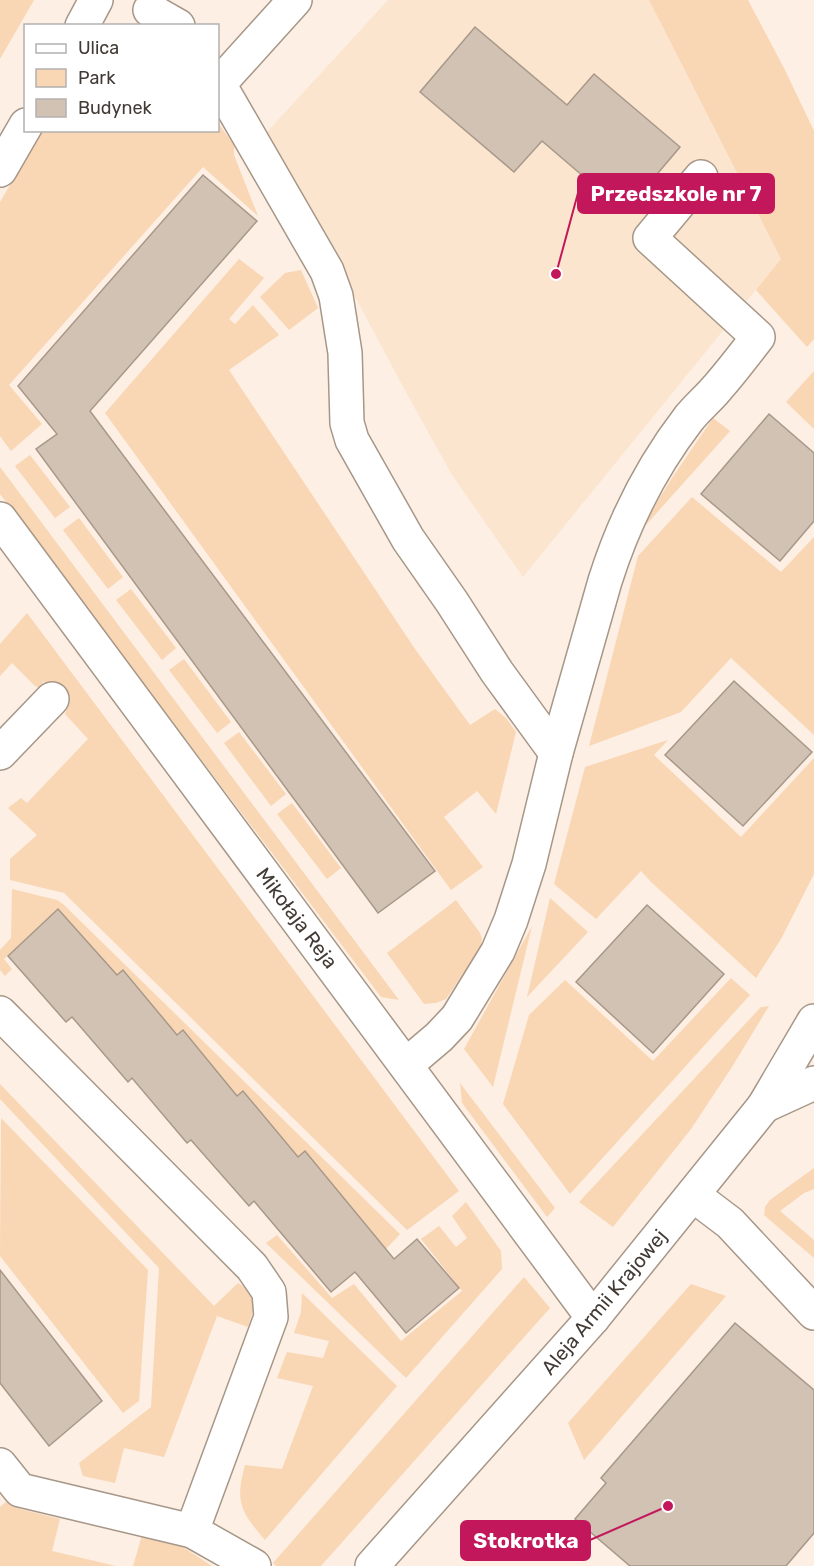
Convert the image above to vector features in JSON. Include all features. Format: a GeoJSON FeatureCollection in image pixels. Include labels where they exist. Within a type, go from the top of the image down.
{"type":"FeatureCollection","features":[{"type":"Feature","properties":{"kind":"street"},"geometry":{"type":"LineString","coordinates":[[83,24],[96,0]]}},
{"type":"Feature","properties":{"kind":"street"},"geometry":{"type":"LineString","coordinates":[[219,81],[295,0]]}},
{"type":"Feature","properties":{"kind":"street"},"geometry":{"type":"LineString","coordinates":[[219,84],[330,276],[336,296],[345,353],[348,423],[352,440],[360,457],[408,539],[497,672],[556,753]]}},
{"type":"Feature","properties":{"kind":"street"},"geometry":{"type":"LineString","coordinates":[[0,170],[24,128]]}},
{"type":"Feature","properties":{"kind":"street"},"geometry":{"type":"LineString","coordinates":[[406,1065],[450,1027],[498,951],[511,920],[529,864],[556,753],[614,554],[630,517],[667,450],[684,425],[717,389],[758,337],[650,238],[701,177]]}},
{"type":"Feature","properties":{"kind":"street","name":"Mikołaja Reja"},"geometry":{"type":"LineString","coordinates":[[0,519],[593,1318]]}},
{"type":"Feature","properties":{"kind":"street"},"geometry":{"type":"LineString","coordinates":[[0,753],[52,699]]}},
{"type":"Feature","properties":{"kind":"street"},"geometry":{"type":"LineString","coordinates":[[0,1013],[252,1267],[269,1292],[271,1317],[192,1531]]}},
{"type":"Feature","properties":{"kind":"street","name":"Aleja Armii Krajowej"},"geometry":{"type":"LineString","coordinates":[[372,1566],[593,1318],[693,1195],[764,1106],[814,1021]]}},
{"type":"Feature","properties":{"kind":"street"},"geometry":{"type":"LineString","coordinates":[[764,1106],[814,1083]]}},
{"type":"Feature","properties":{"kind":"street"},"geometry":{"type":"LineString","coordinates":[[693,1195],[730,1223],[814,1313]]}},
{"type":"Feature","properties":{"kind":"street"},"geometry":{"type":"LineString","coordinates":[[0,1465],[20,1490],[192,1531],[254,1566]]}},
{"type":"Feature","properties":{"kind":"shaded area"},"geometry":{"type":"Polygon","coordinates":[[[388,0],[649,0],[781,259],[523,577],[452,475],[267,132],[388,0]]]}},
{"type":"Feature","properties":{"kind":"green space"},"geometry":{"type":"Polygon","coordinates":[[[0,0],[34,0],[0,59],[0,0]]]}},
{"type":"Feature","properties":{"kind":"green space"},"geometry":{"type":"Polygon","coordinates":[[[649,0],[748,0],[814,131],[814,339],[807,347],[756,290],[781,259],[649,0]]]}},
{"type":"Feature","properties":{"kind":"green space"},"geometry":{"type":"Polygon","coordinates":[[[219,124],[234,145],[234,155],[258,216],[203,167],[9,385],[42,424],[11,451],[0,436],[0,202],[41,132],[219,132],[219,124]]]}},
{"type":"Feature","properties":{"kind":"green space"},"geometry":{"type":"Polygon","coordinates":[[[239,259],[264,278],[229,319],[235,324],[253,305],[279,335],[229,370],[415,649],[470,725],[495,709],[506,718],[516,732],[496,814],[477,791],[444,817],[483,867],[451,890],[105,413],[239,259]]]}},
{"type":"Feature","properties":{"kind":"green space"},"geometry":{"type":"Polygon","coordinates":[[[301,270],[318,308],[289,330],[260,297],[285,273],[301,270]]]}},
{"type":"Feature","properties":{"kind":"green space"},"geometry":{"type":"Polygon","coordinates":[[[814,371],[814,429],[786,402],[814,371]]]}},
{"type":"Feature","properties":{"kind":"green space"},"geometry":{"type":"Polygon","coordinates":[[[713,418],[730,431],[636,536],[672,478],[713,418]]]}},
{"type":"Feature","properties":{"kind":"green space"},"geometry":{"type":"Polygon","coordinates":[[[30,455],[70,507],[55,518],[15,466],[30,455]]]}},
{"type":"Feature","properties":{"kind":"green space"},"geometry":{"type":"Polygon","coordinates":[[[0,467],[399,1000],[381,997],[0,494],[0,467]]]}},
{"type":"Feature","properties":{"kind":"green space"},"geometry":{"type":"Polygon","coordinates":[[[692,497],[781,572],[814,537],[814,735],[731,658],[681,712],[589,746],[638,556],[692,497]]]}},
{"type":"Feature","properties":{"kind":"green space"},"geometry":{"type":"Polygon","coordinates":[[[79,518],[123,577],[108,589],[63,530],[79,518]]]}},
{"type":"Feature","properties":{"kind":"green space"},"geometry":{"type":"Polygon","coordinates":[[[131,589],[176,648],[162,660],[116,600],[131,589]]]}},
{"type":"Feature","properties":{"kind":"green space"},"geometry":{"type":"Polygon","coordinates":[[[27,613],[459,1191],[407,1230],[64,893],[10,880],[10,859],[37,835],[8,808],[21,798],[27,803],[88,739],[65,714],[68,707],[44,681],[39,688],[35,686],[12,663],[0,676],[0,644],[27,613]]]}},
{"type":"Feature","properties":{"kind":"green space"},"geometry":{"type":"Polygon","coordinates":[[[184,659],[231,722],[217,733],[169,670],[184,659]]]}},
{"type":"Feature","properties":{"kind":"green space"},"geometry":{"type":"Polygon","coordinates":[[[239,732],[286,794],[271,806],[224,743],[239,732]]]}},
{"type":"Feature","properties":{"kind":"green space"},"geometry":{"type":"Polygon","coordinates":[[[668,740],[654,755],[741,837],[814,758],[814,874],[781,939],[756,978],[641,871],[596,919],[554,884],[585,767],[668,740]]]}},
{"type":"Feature","properties":{"kind":"green space"},"geometry":{"type":"Polygon","coordinates":[[[292,803],[341,868],[327,879],[277,814],[292,803]]]}},
{"type":"Feature","properties":{"kind":"green space"},"geometry":{"type":"Polygon","coordinates":[[[12,889],[57,900],[63,904],[400,1234],[386,1249],[305,1152],[298,1157],[244,1091],[237,1096],[183,1031],[177,1035],[124,970],[117,975],[58,909],[4,959],[12,969],[5,976],[0,970],[0,950],[11,938],[12,889]]]}},
{"type":"Feature","properties":{"kind":"green space"},"geometry":{"type":"Polygon","coordinates":[[[550,898],[588,932],[527,997],[550,898]]]}},
{"type":"Feature","properties":{"kind":"green space"},"geometry":{"type":"Polygon","coordinates":[[[456,900],[480,933],[481,947],[446,999],[424,1004],[387,953],[456,900]]]}},
{"type":"Feature","properties":{"kind":"green space"},"geometry":{"type":"Polygon","coordinates":[[[532,926],[493,1087],[464,1049],[532,926]]]}},
{"type":"Feature","properties":{"kind":"green space"},"geometry":{"type":"Polygon","coordinates":[[[731,978],[750,995],[570,1194],[503,1104],[529,1015],[565,980],[653,1061],[731,978]]]}},
{"type":"Feature","properties":{"kind":"green space"},"geometry":{"type":"Polygon","coordinates":[[[769,1006],[691,1129],[613,1227],[579,1202],[761,1007],[769,1006]]]}},
{"type":"Feature","properties":{"kind":"green space"},"geometry":{"type":"Polygon","coordinates":[[[460,1083],[555,1208],[547,1217],[462,1103],[460,1083]]]}},
{"type":"Feature","properties":{"kind":"green space"},"geometry":{"type":"Polygon","coordinates":[[[0,1084],[214,1306],[238,1283],[251,1291],[255,1305],[248,1327],[217,1316],[164,1457],[124,1448],[115,1483],[83,1476],[79,1463],[151,1407],[159,1268],[0,1099],[0,1084]]]}},
{"type":"Feature","properties":{"kind":"green space"},"geometry":{"type":"Polygon","coordinates":[[[1,1118],[148,1270],[139,1401],[123,1413],[0,1256],[1,1118]]]}},
{"type":"Feature","properties":{"kind":"green space"},"geometry":{"type":"Polygon","coordinates":[[[814,1168],[814,1189],[804,1193],[780,1211],[814,1240],[814,1258],[764,1215],[765,1207],[770,1200],[814,1168]]]}},
{"type":"Feature","properties":{"kind":"green space"},"geometry":{"type":"Polygon","coordinates":[[[466,1202],[501,1251],[502,1269],[406,1378],[266,1243],[277,1235],[332,1298],[354,1284],[401,1341],[462,1291],[421,1239],[439,1226],[456,1247],[467,1238],[452,1216],[466,1202]]]}},
{"type":"Feature","properties":{"kind":"green space"},"geometry":{"type":"Polygon","coordinates":[[[524,1277],[550,1308],[321,1566],[276,1566],[273,1563],[524,1277]]]}},
{"type":"Feature","properties":{"kind":"green space"},"geometry":{"type":"Polygon","coordinates":[[[691,1284],[726,1296],[584,1460],[568,1423],[691,1284]]]}},
{"type":"Feature","properties":{"kind":"green space"},"geometry":{"type":"Polygon","coordinates":[[[302,1293],[397,1386],[265,1540],[242,1506],[240,1488],[245,1465],[282,1469],[313,1386],[277,1378],[287,1352],[323,1358],[329,1341],[294,1333],[301,1312],[302,1293]]]}},
{"type":"Feature","properties":{"kind":"green space"},"geometry":{"type":"Polygon","coordinates":[[[6,1502],[20,1509],[60,1519],[52,1551],[116,1566],[0,1566],[0,1507],[6,1502]]]}},
{"type":"Feature","properties":{"kind":"green space"},"geometry":{"type":"Polygon","coordinates":[[[142,1535],[178,1544],[212,1566],[133,1566],[142,1535]]]}},
{"type":"Feature","properties":{"kind":"building"},"geometry":{"type":"Polygon","coordinates":[[[475,27],[567,105],[594,74],[680,147],[625,212],[542,141],[514,172],[420,92],[475,27]]]}},
{"type":"Feature","properties":{"kind":"building"},"geometry":{"type":"Polygon","coordinates":[[[203,175],[257,221],[90,411],[435,871],[378,913],[36,449],[57,434],[18,386],[203,175]]]}},
{"type":"Feature","properties":{"kind":"building"},"geometry":{"type":"Polygon","coordinates":[[[769,414],[814,453],[814,521],[780,561],[701,494],[769,414]]]}},
{"type":"Feature","properties":{"kind":"building"},"geometry":{"type":"Polygon","coordinates":[[[734,681],[812,752],[743,826],[665,755],[734,681]]]}},
{"type":"Feature","properties":{"kind":"building"},"geometry":{"type":"Polygon","coordinates":[[[647,905],[724,974],[653,1053],[576,982],[647,905]]]}},
{"type":"Feature","properties":{"kind":"building"},"geometry":{"type":"Polygon","coordinates":[[[58,909],[117,975],[123,970],[177,1035],[183,1030],[237,1096],[243,1091],[298,1157],[305,1151],[394,1259],[417,1239],[459,1288],[406,1333],[355,1272],[331,1292],[254,1201],[249,1206],[191,1140],[187,1143],[132,1078],[128,1082],[72,1017],[66,1022],[8,956],[58,909]]]}},
{"type":"Feature","properties":{"kind":"building"},"geometry":{"type":"Polygon","coordinates":[[[0,1270],[102,1401],[49,1446],[0,1383],[0,1270]]]}},
{"type":"Feature","properties":{"kind":"building"},"geometry":{"type":"Polygon","coordinates":[[[735,1323],[814,1390],[814,1533],[786,1566],[630,1566],[575,1519],[606,1483],[601,1478],[735,1323]]]}},
{"type":"Feature","properties":{"kind":"place","name":"Przedszkole nr 7"},"geometry":{"type":"Point","coordinates":[556,274]}},
{"type":"Feature","properties":{"kind":"place","name":"Stokrotka"},"geometry":{"type":"Point","coordinates":[668,1506]}}]}
